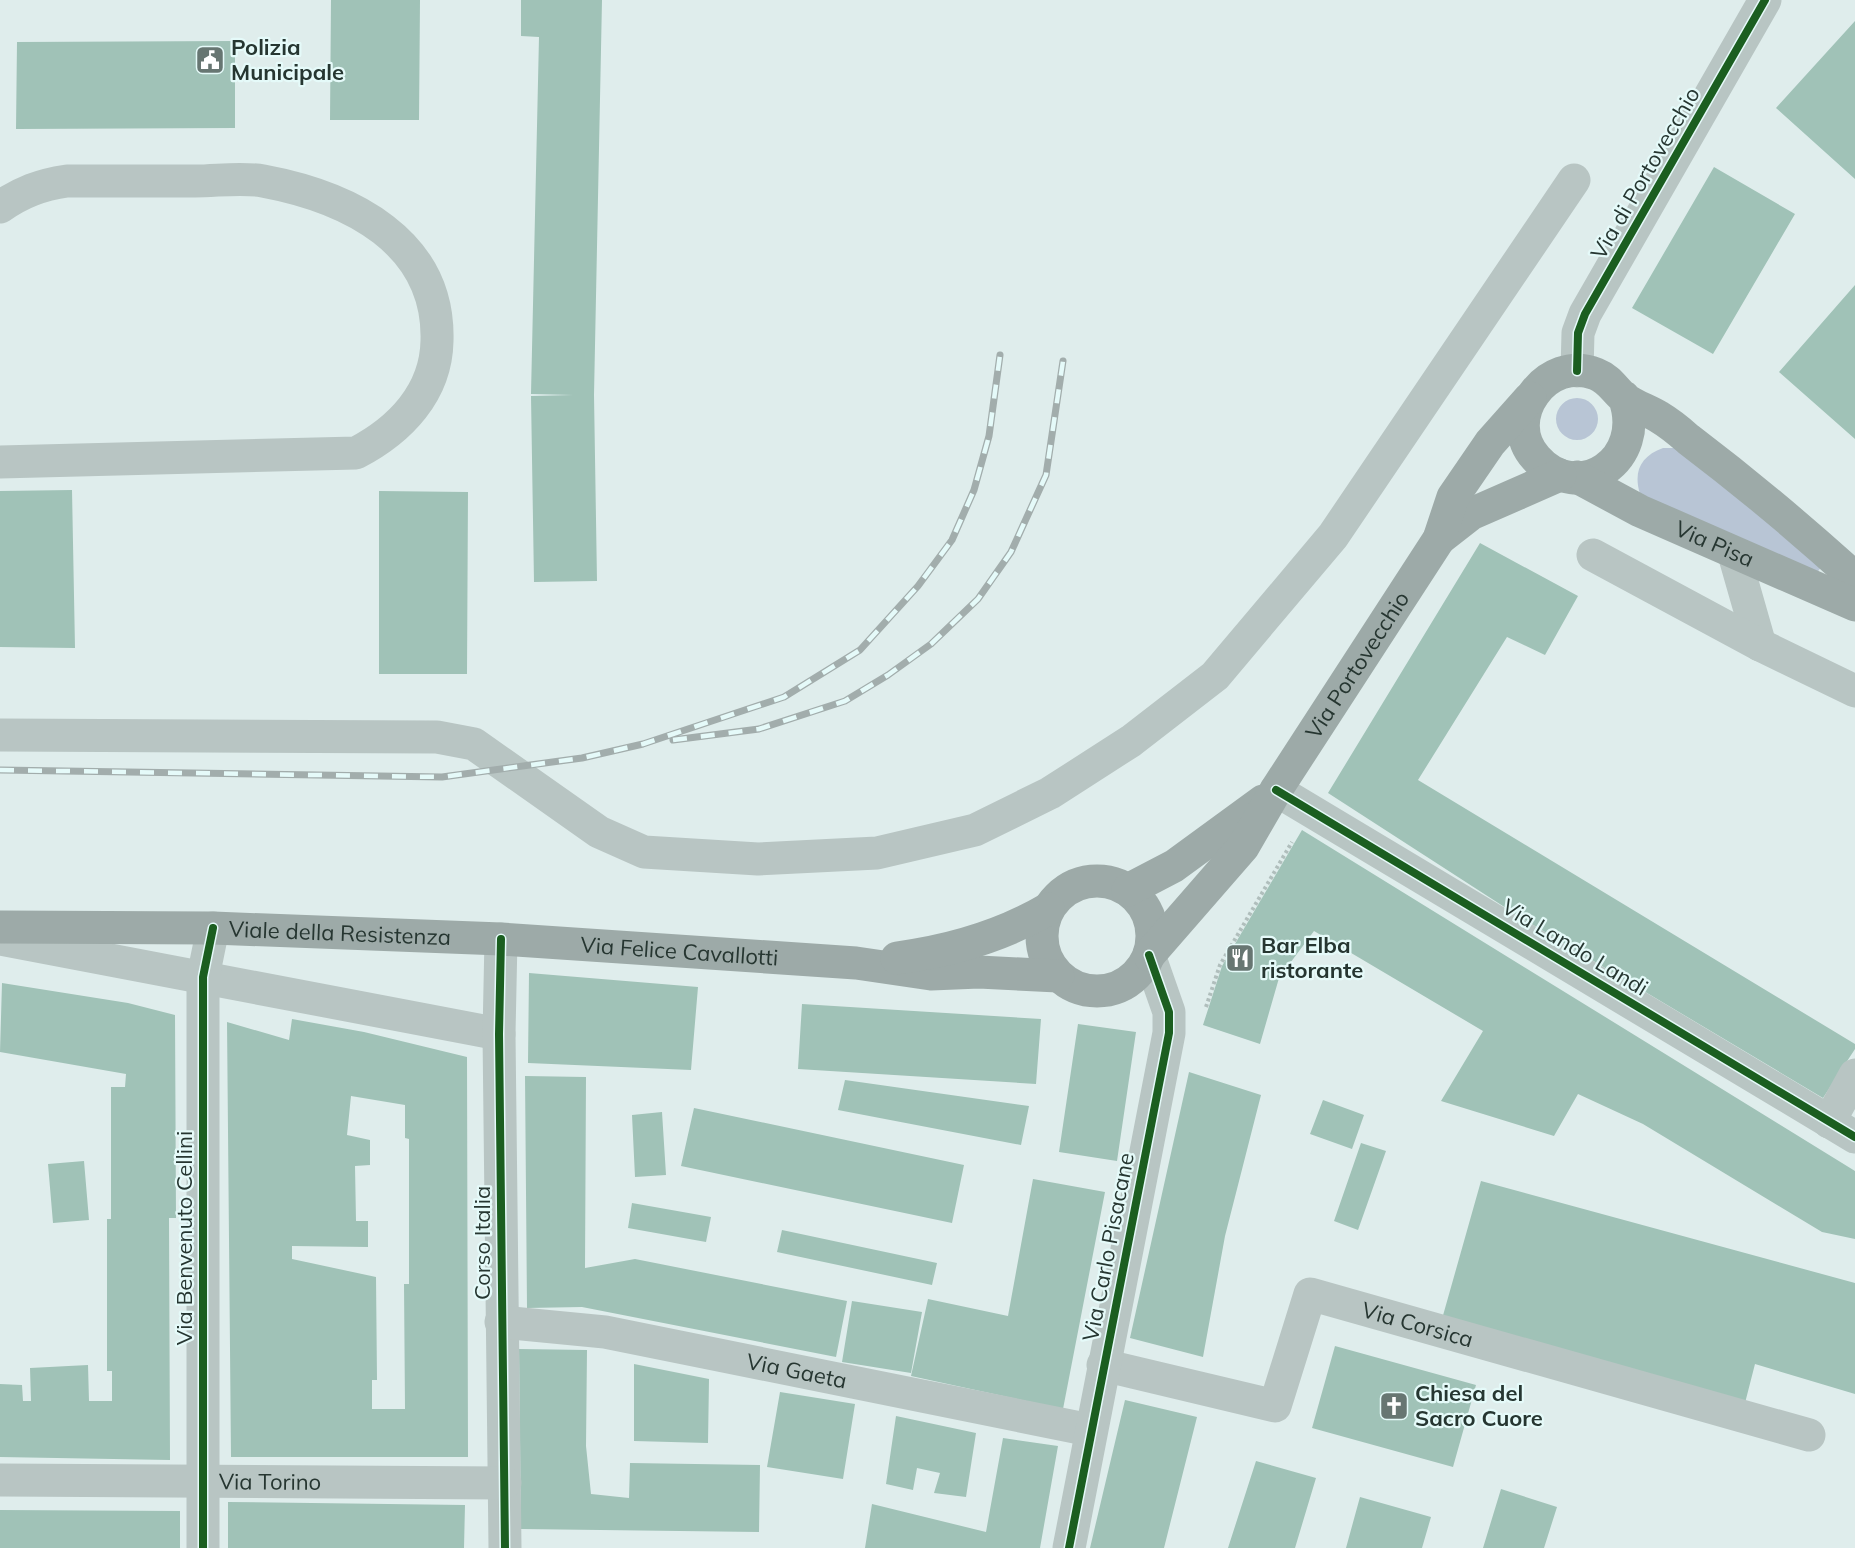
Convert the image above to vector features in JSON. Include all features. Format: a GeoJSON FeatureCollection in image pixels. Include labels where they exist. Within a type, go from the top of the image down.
{"type":"FeatureCollection","features":[{"type":"Feature","properties":{"kind":"main road"},"geometry":{"type":"LineString","coordinates":[[1577,371],[1595,374],[1612,383],[1624,397],[1630,412],[1627,444],[1619,458],[1607,469],[1593,475],[1568,476],[1540,463],[1527,444],[1523,428],[1530,398],[1542,383],[1558,374],[1577,371]]}},
{"type":"Feature","properties":{"kind":"main road"},"geometry":{"type":"LineString","coordinates":[[1624,397],[1659,417],[1762,495],[1855,578]]}},
{"type":"Feature","properties":{"kind":"main road","name":"Via Portovecchio"},"geometry":{"type":"LineString","coordinates":[[1276,790],[1439,539],[1453,496],[1490,443],[1530,398]]}},
{"type":"Feature","properties":{"kind":"main road","name":"Via Portovecchio"},"geometry":{"type":"LineString","coordinates":[[1439,539],[1471,514],[1568,476]]}},
{"type":"Feature","properties":{"kind":"main road","name":"Via Pisa"},"geometry":{"type":"LineString","coordinates":[[1568,476],[1734,554],[1855,605]]}},
{"type":"Feature","properties":{"kind":"main road"},"geometry":{"type":"LineString","coordinates":[[1149,955],[1153,937],[1150,919],[1141,902],[1128,890],[1174,866],[1276,790]]}},
{"type":"Feature","properties":{"kind":"main road"},"geometry":{"type":"LineString","coordinates":[[1149,955],[1243,847],[1276,790]]}},
{"type":"Feature","properties":{"kind":"main road","name":"Via Felice Cavallotti"},"geometry":{"type":"LineString","coordinates":[[856,963],[930,953],[967,944],[1020,925],[1048,909],[1060,894],[1075,885],[1093,881],[1111,882],[1128,890]]}},
{"type":"Feature","properties":{"kind":"main road"},"geometry":{"type":"LineString","coordinates":[[1048,909],[1042,926],[1042,945],[1047,962],[1058,976]]}},
{"type":"Feature","properties":{"kind":"main road","name":"Viale della Resistenza"},"geometry":{"type":"LineString","coordinates":[[0,927],[213,928],[501,939]]}},
{"type":"Feature","properties":{"kind":"main road","name":"Via Felice Cavallotti"},"geometry":{"type":"LineString","coordinates":[[501,939],[856,963],[931,974],[979,972],[1058,976],[1073,987],[1091,992],[1109,990],[1126,984],[1140,971],[1149,955]]}},
{"type":"Feature","properties":{"kind":"street","name":"Via di Portovecchio"},"geometry":{"type":"LineString","coordinates":[[1577,371],[1578,333],[1586,314],[1766,0]]}},
{"type":"Feature","properties":{"kind":"street"},"geometry":{"type":"LineString","coordinates":[[0,735],[437,737],[474,744],[599,832],[644,852],[758,860],[877,853],[975,830],[1050,793],[1131,741],[1215,676],[1334,536],[1574,180]]}},
{"type":"Feature","properties":{"kind":"street"},"geometry":{"type":"LineString","coordinates":[[0,207],[19,194],[38,186],[67,181],[262,181],[301,192],[357,214],[379,225],[398,239],[414,257],[426,278],[438,324],[432,370],[411,412],[396,428],[356,453],[0,462]]}},
{"type":"Feature","properties":{"kind":"street"},"geometry":{"type":"LineString","coordinates":[[1734,554],[1760,645]]}},
{"type":"Feature","properties":{"kind":"street"},"geometry":{"type":"LineString","coordinates":[[1593,555],[1760,645],[1855,691]]}},
{"type":"Feature","properties":{"kind":"street","name":"Via Lando Landi"},"geometry":{"type":"LineString","coordinates":[[1276,790],[1842,1129]]}},
{"type":"Feature","properties":{"kind":"street","name":"Via Benvenuto Cellini"},"geometry":{"type":"LineString","coordinates":[[203,1548],[203,977],[213,928]]}},
{"type":"Feature","properties":{"kind":"street"},"geometry":{"type":"LineString","coordinates":[[0,939],[499,1034]]}},
{"type":"Feature","properties":{"kind":"street","name":"Corso Italia"},"geometry":{"type":"LineString","coordinates":[[501,939],[499,1034],[505,1548]]}},
{"type":"Feature","properties":{"kind":"street","name":"Via Carlo Pisacane"},"geometry":{"type":"LineString","coordinates":[[1069,1548],[1090,1430],[1169,1033],[1169,1012],[1149,955]]}},
{"type":"Feature","properties":{"kind":"street"},"geometry":{"type":"LineString","coordinates":[[1842,1129],[1855,1075]]}},
{"type":"Feature","properties":{"kind":"street","name":"Via Corsica"},"geometry":{"type":"LineString","coordinates":[[1103,1365],[1275,1406],[1310,1294],[1809,1436]]}},
{"type":"Feature","properties":{"kind":"street","name":"Via Gaeta"},"geometry":{"type":"LineString","coordinates":[[501,1322],[605,1332],[1090,1430]]}},
{"type":"Feature","properties":{"kind":"street","name":"Via Torino"},"geometry":{"type":"LineString","coordinates":[[0,1480],[505,1483]]}},
{"type":"Feature","properties":{"kind":"path"},"geometry":{"type":"LineString","coordinates":[[1205,1009],[1220,965],[1296,836]]}},
{"type":"Feature","properties":{"kind":"shaded area"},"geometry":{"type":"Polygon","coordinates":[[[1577,398],[1592,404],[1598,419],[1592,434],[1577,440],[1562,434],[1556,419],[1562,404],[1577,398]]]}},
{"type":"Feature","properties":{"kind":"shaded area"},"geometry":{"type":"Polygon","coordinates":[[[1663,448],[1675,448],[1823,565],[1815,575],[1640,494],[1638,471],[1641,465],[1649,455],[1663,448]]]}},
{"type":"Feature","properties":{"kind":"building"},"geometry":{"type":"Polygon","coordinates":[[[331,0],[420,0],[419,120],[330,120],[331,0]]]}},
{"type":"Feature","properties":{"kind":"building"},"geometry":{"type":"Polygon","coordinates":[[[521,0],[602,0],[594,395],[597,581],[534,582],[531,396],[573,395],[531,394],[539,37],[521,36],[521,0]]]}},
{"type":"Feature","properties":{"kind":"building"},"geometry":{"type":"Polygon","coordinates":[[[1855,21],[1855,179],[1776,108],[1855,21]]]}},
{"type":"Feature","properties":{"kind":"building"},"geometry":{"type":"Polygon","coordinates":[[[235,41],[235,128],[16,129],[17,42],[235,41]]]}},
{"type":"Feature","properties":{"kind":"building"},"geometry":{"type":"Polygon","coordinates":[[[1714,167],[1795,214],[1713,354],[1632,308],[1714,167]]]}},
{"type":"Feature","properties":{"kind":"building"},"geometry":{"type":"Polygon","coordinates":[[[1855,285],[1855,439],[1779,372],[1855,285]]]}},
{"type":"Feature","properties":{"kind":"building"},"geometry":{"type":"Polygon","coordinates":[[[72,490],[75,648],[0,647],[0,491],[72,490]]]}},
{"type":"Feature","properties":{"kind":"building"},"geometry":{"type":"Polygon","coordinates":[[[379,491],[468,492],[467,674],[379,674],[379,491]]]}},
{"type":"Feature","properties":{"kind":"building"},"geometry":{"type":"Polygon","coordinates":[[[1480,543],[1578,596],[1545,655],[1507,637],[1418,780],[1855,1044],[1855,1049],[1823,1098],[1523,919],[1328,793],[1480,543]]]}},
{"type":"Feature","properties":{"kind":"building"},"geometry":{"type":"Polygon","coordinates":[[[1302,830],[1855,1171],[1855,1239],[1822,1232],[1643,1124],[1578,1094],[1554,1136],[1441,1101],[1483,1031],[1314,931],[1279,978],[1260,1044],[1203,1025],[1222,966],[1302,830]]]}},
{"type":"Feature","properties":{"kind":"building"},"geometry":{"type":"Polygon","coordinates":[[[529,973],[698,987],[691,1070],[528,1063],[529,973]]]}},
{"type":"Feature","properties":{"kind":"building"},"geometry":{"type":"Polygon","coordinates":[[[2,983],[128,1003],[175,1015],[176,1218],[169,1218],[170,1460],[0,1457],[0,1384],[22,1385],[23,1401],[31,1401],[30,1368],[88,1365],[89,1401],[112,1401],[112,1371],[107,1371],[107,1219],[111,1219],[111,1087],[125,1087],[126,1074],[0,1052],[2,983]]]}},
{"type":"Feature","properties":{"kind":"building"},"geometry":{"type":"Polygon","coordinates":[[[802,1004],[1041,1019],[1036,1084],[798,1069],[802,1004]]]}},
{"type":"Feature","properties":{"kind":"building"},"geometry":{"type":"Polygon","coordinates":[[[292,1019],[364,1032],[467,1057],[468,1457],[231,1457],[227,1022],[289,1040],[292,1019]],[[351,1096],[347,1135],[370,1140],[370,1165],[355,1166],[356,1221],[368,1221],[368,1247],[292,1246],[292,1259],[376,1277],[377,1380],[372,1380],[372,1409],[405,1409],[404,1284],[409,1284],[409,1139],[405,1138],[405,1105],[351,1096]]]}},
{"type":"Feature","properties":{"kind":"building"},"geometry":{"type":"Polygon","coordinates":[[[1078,1024],[1136,1032],[1117,1161],[1059,1152],[1078,1024]]]}},
{"type":"Feature","properties":{"kind":"building"},"geometry":{"type":"Polygon","coordinates":[[[1189,1072],[1261,1095],[1225,1236],[1203,1357],[1130,1338],[1189,1072]]]}},
{"type":"Feature","properties":{"kind":"building"},"geometry":{"type":"Polygon","coordinates":[[[525,1076],[586,1077],[585,1268],[635,1259],[847,1301],[836,1357],[582,1307],[527,1308],[525,1076]]]}},
{"type":"Feature","properties":{"kind":"building"},"geometry":{"type":"Polygon","coordinates":[[[845,1080],[1029,1106],[1021,1145],[838,1110],[845,1080]]]}},
{"type":"Feature","properties":{"kind":"building"},"geometry":{"type":"Polygon","coordinates":[[[1323,1100],[1364,1115],[1352,1149],[1310,1134],[1323,1100]]]}},
{"type":"Feature","properties":{"kind":"building"},"geometry":{"type":"Polygon","coordinates":[[[694,1108],[964,1165],[952,1223],[681,1166],[694,1108]]]}},
{"type":"Feature","properties":{"kind":"building"},"geometry":{"type":"Polygon","coordinates":[[[662,1112],[666,1175],[635,1177],[632,1115],[662,1112]]]}},
{"type":"Feature","properties":{"kind":"building"},"geometry":{"type":"Polygon","coordinates":[[[1361,1143],[1386,1151],[1358,1230],[1334,1221],[1361,1143]]]}},
{"type":"Feature","properties":{"kind":"building"},"geometry":{"type":"Polygon","coordinates":[[[84,1161],[89,1220],[53,1223],[48,1164],[84,1161]]]}},
{"type":"Feature","properties":{"kind":"building"},"geometry":{"type":"Polygon","coordinates":[[[1033,1179],[1105,1192],[1063,1409],[911,1376],[928,1299],[1008,1316],[1033,1179]]]}},
{"type":"Feature","properties":{"kind":"building"},"geometry":{"type":"Polygon","coordinates":[[[1481,1181],[1855,1283],[1855,1394],[1755,1364],[1745,1403],[1442,1319],[1481,1181]]]}},
{"type":"Feature","properties":{"kind":"building"},"geometry":{"type":"Polygon","coordinates":[[[632,1203],[711,1217],[706,1242],[628,1228],[632,1203]]]}},
{"type":"Feature","properties":{"kind":"building"},"geometry":{"type":"Polygon","coordinates":[[[782,1230],[937,1263],[932,1285],[777,1252],[782,1230]]]}},
{"type":"Feature","properties":{"kind":"building"},"geometry":{"type":"Polygon","coordinates":[[[852,1301],[922,1312],[911,1373],[842,1362],[852,1301]]]}},
{"type":"Feature","properties":{"kind":"building","name":"Chiesa del Sacro Cuore"},"geometry":{"type":"Polygon","coordinates":[[[1335,1346],[1476,1385],[1453,1467],[1312,1428],[1335,1346]]]}},
{"type":"Feature","properties":{"kind":"building"},"geometry":{"type":"Polygon","coordinates":[[[519,1349],[587,1350],[586,1446],[591,1494],[629,1498],[630,1463],[760,1465],[759,1532],[521,1529],[519,1349]]]}},
{"type":"Feature","properties":{"kind":"building"},"geometry":{"type":"Polygon","coordinates":[[[634,1364],[709,1379],[708,1443],[634,1441],[634,1364]]]}},
{"type":"Feature","properties":{"kind":"building"},"geometry":{"type":"Polygon","coordinates":[[[780,1392],[855,1404],[843,1479],[767,1467],[780,1392]]]}},
{"type":"Feature","properties":{"kind":"building"},"geometry":{"type":"Polygon","coordinates":[[[1125,1400],[1197,1417],[1164,1548],[1090,1548],[1125,1400]]]}},
{"type":"Feature","properties":{"kind":"building"},"geometry":{"type":"Polygon","coordinates":[[[896,1416],[976,1433],[966,1497],[934,1493],[940,1473],[917,1468],[913,1490],[886,1484],[896,1416]]]}},
{"type":"Feature","properties":{"kind":"building"},"geometry":{"type":"Polygon","coordinates":[[[1003,1438],[1058,1446],[1040,1548],[865,1548],[872,1504],[986,1532],[1003,1438]]]}},
{"type":"Feature","properties":{"kind":"building"},"geometry":{"type":"Polygon","coordinates":[[[1256,1461],[1316,1478],[1295,1548],[1228,1548],[1256,1461]]]}},
{"type":"Feature","properties":{"kind":"building"},"geometry":{"type":"Polygon","coordinates":[[[1501,1489],[1557,1507],[1544,1548],[1483,1548],[1501,1489]]]}},
{"type":"Feature","properties":{"kind":"building"},"geometry":{"type":"Polygon","coordinates":[[[1360,1497],[1431,1517],[1422,1548],[1346,1548],[1360,1497]]]}},
{"type":"Feature","properties":{"kind":"building"},"geometry":{"type":"Polygon","coordinates":[[[228,1502],[465,1505],[464,1548],[228,1548],[228,1502]]]}},
{"type":"Feature","properties":{"kind":"building"},"geometry":{"type":"Polygon","coordinates":[[[0,1510],[180,1511],[180,1548],[0,1548],[0,1510]]]}},
{"type":"Feature","properties":{"kind":"railway"},"geometry":{"type":"LineString","coordinates":[[0,770],[442,777],[582,758],[643,744],[784,697],[860,650],[918,586],[952,540],[974,490],[989,436],[1000,355]]}},
{"type":"Feature","properties":{"kind":"railway"},"geometry":{"type":"LineString","coordinates":[[673,740],[759,729],[845,701],[888,675],[931,644],[978,599],[1011,552],[1046,475],[1063,361]]}},
{"type":"Feature","properties":{"kind":"cycle path"},"geometry":{"type":"LineString","coordinates":[[1577,371],[1578,333],[1585,314],[1765,0]]}},
{"type":"Feature","properties":{"kind":"cycle path"},"geometry":{"type":"LineString","coordinates":[[1276,790],[1855,1137]]}},
{"type":"Feature","properties":{"kind":"cycle path"},"geometry":{"type":"LineString","coordinates":[[203,1548],[203,977],[213,928]]}},
{"type":"Feature","properties":{"kind":"cycle path"},"geometry":{"type":"LineString","coordinates":[[501,939],[499,1034],[505,1548]]}},
{"type":"Feature","properties":{"kind":"cycle path"},"geometry":{"type":"LineString","coordinates":[[1069,1548],[1169,1033],[1169,1012],[1149,955]]}},
{"type":"Feature","properties":{"kind":"place","name":"Polizia Municipale"},"geometry":{"type":"Point","coordinates":[210,60]}},
{"type":"Feature","properties":{"kind":"place","name":"Bar Elba ristorante"},"geometry":{"type":"Point","coordinates":[1240,958]}},
{"type":"Feature","properties":{"kind":"place","name":"Chiesa del Sacro Cuore"},"geometry":{"type":"Point","coordinates":[1394,1406]}}]}
